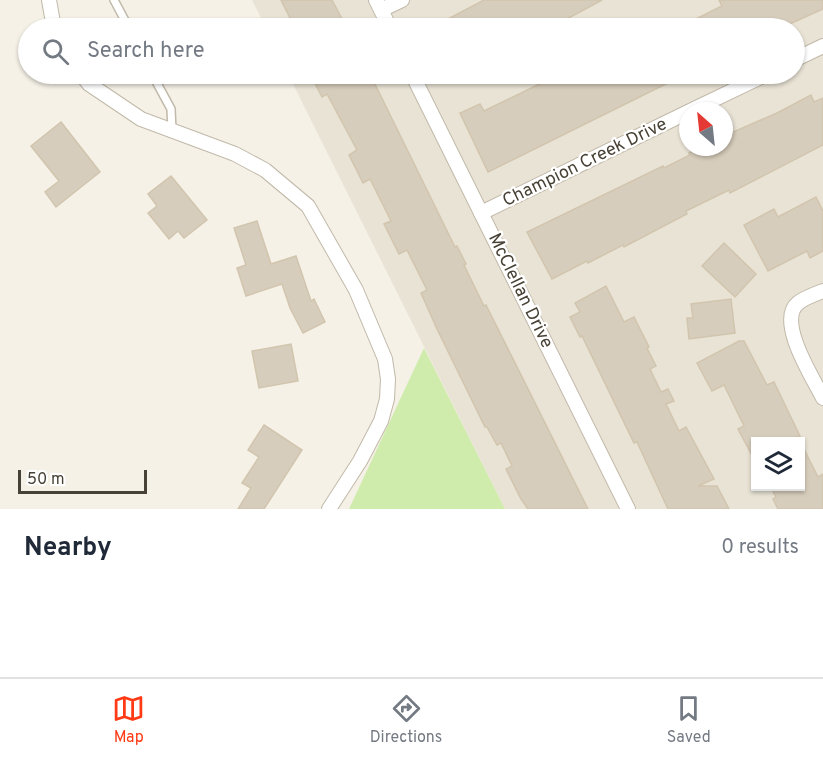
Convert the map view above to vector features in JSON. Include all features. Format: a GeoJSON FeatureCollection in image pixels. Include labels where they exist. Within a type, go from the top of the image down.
{"type":"FeatureCollection","features":[{"type":"Feature","properties":{"kind":"street"},"geometry":{"type":"LineString","coordinates":[[49,0],[52,18]]}},
{"type":"Feature","properties":{"kind":"street"},"geometry":{"type":"LineString","coordinates":[[378,5],[402,0]]}},
{"type":"Feature","properties":{"kind":"street"},"geometry":{"type":"LineString","coordinates":[[805,55],[823,46]]}},
{"type":"Feature","properties":{"kind":"street"},"geometry":{"type":"LineString","coordinates":[[89,84],[141,119],[235,154],[265,170],[308,206],[356,290],[386,359],[387,399],[381,422],[360,461],[329,509]]}},
{"type":"Feature","properties":{"kind":"street","name":"McClellan Drive"},"geometry":{"type":"LineString","coordinates":[[417,84],[628,509]]}},
{"type":"Feature","properties":{"kind":"street","name":"Champion Creek Drive"},"geometry":{"type":"LineString","coordinates":[[710,102],[746,84]]}},
{"type":"Feature","properties":{"kind":"street","name":"Champion Creek Drive"},"geometry":{"type":"LineString","coordinates":[[481,213],[679,117]]}},
{"type":"Feature","properties":{"kind":"street"},"geometry":{"type":"LineString","coordinates":[[823,291],[797,304],[791,315],[792,336],[823,398]]}},
{"type":"Feature","properties":{"kind":"lane"},"geometry":{"type":"LineString","coordinates":[[114,0],[124,18]]}},
{"type":"Feature","properties":{"kind":"lane"},"geometry":{"type":"LineString","coordinates":[[157,84],[171,109],[172,131]]}},
{"type":"Feature","properties":{"kind":"shaded area"},"geometry":{"type":"Polygon","coordinates":[[[252,0],[823,0],[823,509],[505,509],[293,84],[805,84],[805,18],[261,18],[252,0]]]}},
{"type":"Feature","properties":{"kind":"green space"},"geometry":{"type":"Polygon","coordinates":[[[424,348],[505,509],[349,509],[424,348]]]}},
{"type":"Feature","properties":{"kind":"building"},"geometry":{"type":"Polygon","coordinates":[[[281,0],[332,0],[342,18],[290,18],[281,0]]]}},
{"type":"Feature","properties":{"kind":"building"},"geometry":{"type":"Polygon","coordinates":[[[484,0],[602,0],[569,18],[450,18],[484,0]]]}},
{"type":"Feature","properties":{"kind":"building"},"geometry":{"type":"Polygon","coordinates":[[[719,0],[823,0],[823,9],[803,18],[698,18],[722,6],[719,0]]]}},
{"type":"Feature","properties":{"kind":"building"},"geometry":{"type":"Polygon","coordinates":[[[315,84],[375,84],[455,247],[457,246],[466,264],[464,265],[484,306],[486,305],[588,509],[528,509],[521,499],[506,469],[512,466],[501,443],[497,445],[485,427],[437,329],[421,293],[427,290],[407,250],[399,254],[384,224],[391,221],[370,179],[363,183],[349,155],[357,150],[327,94],[322,97],[315,84]]]}},
{"type":"Feature","properties":{"kind":"building"},"geometry":{"type":"Polygon","coordinates":[[[539,84],[666,84],[488,172],[460,113],[480,104],[484,111],[539,84]]]}},
{"type":"Feature","properties":{"kind":"building"},"geometry":{"type":"Polygon","coordinates":[[[811,95],[814,102],[823,98],[823,145],[730,193],[729,190],[686,211],[687,214],[624,247],[623,245],[588,263],[587,261],[552,279],[527,232],[688,156],[733,156],[733,132],[811,95]]]}},
{"type":"Feature","properties":{"kind":"building"},"geometry":{"type":"Polygon","coordinates":[[[61,122],[100,172],[56,207],[45,192],[59,181],[31,146],[61,122]]]}},
{"type":"Feature","properties":{"kind":"building"},"geometry":{"type":"Polygon","coordinates":[[[171,176],[207,220],[184,238],[178,231],[169,239],[148,213],[157,206],[148,194],[171,176]]]}},
{"type":"Feature","properties":{"kind":"building"},"geometry":{"type":"Polygon","coordinates":[[[816,197],[823,211],[823,251],[810,258],[807,251],[768,271],[744,225],[774,209],[778,217],[816,197]]]}},
{"type":"Feature","properties":{"kind":"building"},"geometry":{"type":"Polygon","coordinates":[[[257,221],[271,264],[296,256],[311,301],[314,299],[325,322],[303,333],[290,308],[282,284],[246,296],[237,268],[246,265],[234,228],[257,221]]]}},
{"type":"Feature","properties":{"kind":"building"},"geometry":{"type":"Polygon","coordinates":[[[724,243],[756,274],[735,297],[702,266],[724,243]]]}},
{"type":"Feature","properties":{"kind":"building"},"geometry":{"type":"Polygon","coordinates":[[[606,286],[624,322],[634,317],[656,366],[650,369],[661,392],[668,389],[674,401],[666,404],[679,431],[686,427],[714,479],[698,486],[717,486],[729,509],[668,509],[637,442],[634,443],[582,336],[580,337],[570,317],[580,312],[575,303],[606,286]]]}},
{"type":"Feature","properties":{"kind":"building"},"geometry":{"type":"Polygon","coordinates":[[[731,299],[735,333],[689,339],[687,318],[693,318],[691,304],[731,299]]]}},
{"type":"Feature","properties":{"kind":"building"},"geometry":{"type":"Polygon","coordinates":[[[739,341],[744,341],[767,385],[774,382],[800,436],[751,437],[751,454],[738,429],[744,426],[724,385],[712,391],[697,363],[739,341]]]}},
{"type":"Feature","properties":{"kind":"building"},"geometry":{"type":"Polygon","coordinates":[[[291,344],[298,381],[259,388],[252,351],[291,344]]]}},
{"type":"Feature","properties":{"kind":"building"},"geometry":{"type":"Polygon","coordinates":[[[264,425],[302,450],[264,509],[238,509],[251,488],[242,483],[259,457],[248,450],[264,425]]]}},
{"type":"Feature","properties":{"kind":"building"},"geometry":{"type":"Polygon","coordinates":[[[805,451],[818,477],[823,474],[823,509],[778,509],[773,499],[776,497],[773,491],[805,491],[805,451]]]}}]}
